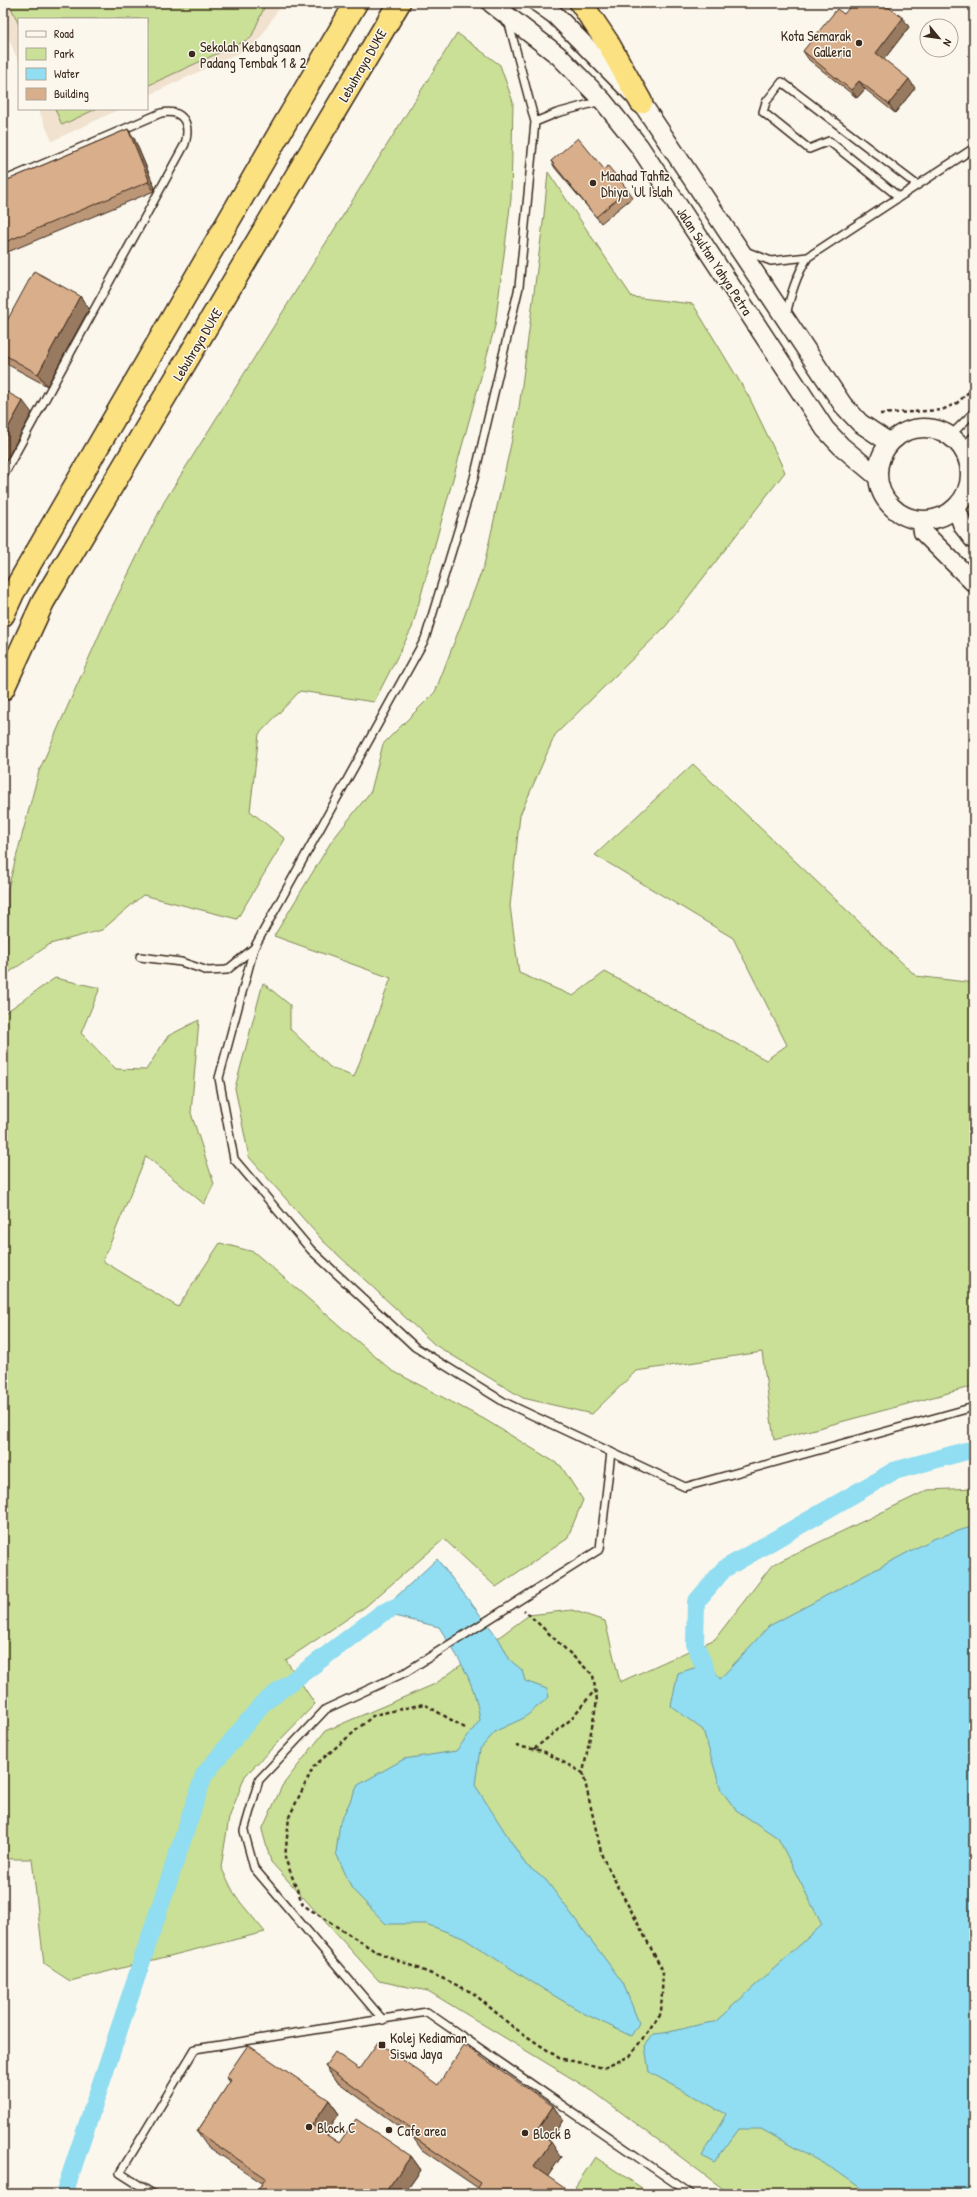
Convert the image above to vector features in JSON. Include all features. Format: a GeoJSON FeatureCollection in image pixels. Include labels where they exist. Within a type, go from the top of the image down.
{"type":"FeatureCollection","features":[{"type":"Feature","properties":{"kind":"highway"},"geometry":{"type":"LineString","coordinates":[[3,615],[8,599],[356,3]]}},
{"type":"Feature","properties":{"kind":"highway","name":"Lebuhraya DUKE"},"geometry":{"type":"LineString","coordinates":[[3,689],[43,602],[399,3]]}},
{"type":"Feature","properties":{"kind":"highway"},"geometry":{"type":"LineString","coordinates":[[581,3],[608,43],[641,102]]}},
{"type":"Feature","properties":{"kind":"main road","name":"Jalan Sultan Yahya Petra"},"geometry":{"type":"LineString","coordinates":[[491,3],[559,56],[603,101],[639,146],[826,429],[841,446],[878,477]]}},
{"type":"Feature","properties":{"kind":"main road","name":"Jalan Sultan Yahya Petra"},"geometry":{"type":"LineString","coordinates":[[538,3],[555,15],[641,102],[843,406],[860,423],[890,443]]}},
{"type":"Feature","properties":{"kind":"main road"},"geometry":{"type":"LineString","coordinates":[[925,428],[938,430],[962,440],[968,462],[969,478],[965,494],[956,507],[946,514],[934,519],[921,520],[908,517],[896,511],[887,502],[880,490],[878,477],[879,464],[883,453],[890,443],[900,434],[912,429],[925,428]]}},
{"type":"Feature","properties":{"kind":"main road"},"geometry":{"type":"LineString","coordinates":[[956,507],[963,526],[974,540]]}},
{"type":"Feature","properties":{"kind":"main road"},"geometry":{"type":"LineString","coordinates":[[921,520],[923,532],[974,583]]}},
{"type":"Feature","properties":{"kind":"lane"},"geometry":{"type":"LineString","coordinates":[[506,14],[535,122],[519,287],[474,478],[426,638],[254,948],[219,1078],[234,1159],[311,1250],[415,1347],[504,1402],[685,1486],[974,1407]]}},
{"type":"Feature","properties":{"kind":"lane"},"geometry":{"type":"LineString","coordinates":[[899,197],[829,141],[810,149],[763,112],[766,102],[782,82],[917,185]]}},
{"type":"Feature","properties":{"kind":"lane"},"geometry":{"type":"LineString","coordinates":[[535,122],[557,113],[603,101]]}},
{"type":"Feature","properties":{"kind":"lane"},"geometry":{"type":"LineString","coordinates":[[3,181],[161,113],[169,112],[181,116],[187,124],[188,133],[185,144],[3,476]]}},
{"type":"Feature","properties":{"kind":"lane"},"geometry":{"type":"LineString","coordinates":[[785,319],[792,290],[799,271],[808,257],[974,148]]}},
{"type":"Feature","properties":{"kind":"lane"},"geometry":{"type":"LineString","coordinates":[[738,247],[771,262],[808,257]]}},
{"type":"Feature","properties":{"kind":"lane"},"geometry":{"type":"LineString","coordinates":[[962,440],[974,412]]}},
{"type":"Feature","properties":{"kind":"lane"},"geometry":{"type":"LineString","coordinates":[[140,957],[181,962],[208,971],[227,970],[254,948]]}},
{"type":"Feature","properties":{"kind":"lane"},"geometry":{"type":"LineString","coordinates":[[383,2020],[254,1868],[244,1830],[259,1780],[326,1709],[406,1672],[600,1549],[611,1452]]}},
{"type":"Feature","properties":{"kind":"lane"},"geometry":{"type":"LineString","coordinates":[[153,2194],[120,2173],[195,2049],[427,2012],[691,2194]]}},
{"type":"Feature","properties":{"kind":"path"},"geometry":{"type":"LineString","coordinates":[[873,411],[880,414],[894,415],[909,411],[926,412],[942,410],[957,403],[974,387]]}},
{"type":"Feature","properties":{"kind":"path"},"geometry":{"type":"LineString","coordinates":[[465,1728],[424,1704],[374,1715],[314,1766],[289,1817],[285,1858],[303,1905],[375,1952],[444,1979],[473,1993],[513,2027],[559,2058],[604,2068],[630,2056],[661,2013],[663,1972],[602,1856],[584,1773],[597,1701],[593,1675],[516,1602]]}},
{"type":"Feature","properties":{"kind":"path"},"geometry":{"type":"LineString","coordinates":[[534,1749],[570,1720],[595,1690]]}},
{"type":"Feature","properties":{"kind":"path"},"geometry":{"type":"LineString","coordinates":[[516,1746],[543,1751],[584,1773]]}},
{"type":"Feature","properties":{"kind":"shaded area","name":"Sekolah Kebangsaan Padang Tembak 1 & 2"},"geometry":{"type":"Polygon","coordinates":[[[3,3],[282,3],[256,45],[148,96],[148,18],[18,18],[18,61],[3,25],[3,3]]]}},
{"type":"Feature","properties":{"kind":"shaded area"},"geometry":{"type":"Polygon","coordinates":[[[38,110],[118,110],[52,141],[38,110]]]}},
{"type":"Feature","properties":{"kind":"green space","name":"Sekolah Kebangsaan Padang Tembak 1 & 2"},"geometry":{"type":"Polygon","coordinates":[[[9,3],[266,3],[251,38],[148,86],[148,18],[18,18],[18,23],[9,3]]]}},
{"type":"Feature","properties":{"kind":"green space"},"geometry":{"type":"Polygon","coordinates":[[[457,33],[500,65],[513,102],[511,199],[495,326],[412,628],[374,702],[300,691],[259,734],[250,811],[285,839],[237,919],[143,895],[102,930],[50,944],[7,974],[8,888],[39,771],[108,615],[164,502],[457,33]]]}},
{"type":"Feature","properties":{"kind":"green space"},"geometry":{"type":"Polygon","coordinates":[[[55,110],[94,110],[62,125],[55,110]]]}},
{"type":"Feature","properties":{"kind":"green space"},"geometry":{"type":"Polygon","coordinates":[[[548,172],[632,297],[693,304],[749,397],[785,472],[666,626],[555,735],[520,815],[510,906],[519,973],[573,996],[605,972],[766,1060],[787,1045],[733,938],[595,855],[693,764],[916,976],[974,983],[974,1386],[774,1440],[762,1352],[636,1371],[592,1414],[523,1398],[435,1345],[323,1241],[249,1157],[235,1088],[263,983],[290,1005],[290,1029],[330,1067],[354,1077],[391,978],[274,936],[331,842],[371,791],[383,744],[435,692],[484,565],[519,408],[544,215],[548,172]]]}},
{"type":"Feature","properties":{"kind":"green space"},"geometry":{"type":"Polygon","coordinates":[[[55,978],[100,988],[81,1033],[116,1069],[146,1070],[168,1036],[199,1020],[191,1113],[214,1184],[204,1204],[146,1156],[103,1261],[178,1307],[220,1243],[254,1252],[391,1370],[484,1419],[561,1466],[583,1500],[567,1539],[496,1587],[444,1539],[365,1607],[286,1660],[315,1704],[245,1776],[229,1818],[221,1867],[236,1897],[265,1932],[70,1981],[44,1964],[32,1859],[3,1859],[3,1014],[55,978]]]}},
{"type":"Feature","properties":{"kind":"green space"},"geometry":{"type":"Polygon","coordinates":[[[974,1488],[974,2194],[730,2194],[594,2092],[428,1991],[379,1981],[271,1862],[262,1830],[282,1786],[325,1731],[435,1684],[529,1615],[572,1610],[605,1621],[620,1682],[715,1639],[772,1565],[928,1490],[974,1488]]]}},
{"type":"Feature","properties":{"kind":"green space"},"geometry":{"type":"Polygon","coordinates":[[[595,2157],[651,2194],[585,2194],[575,2187],[595,2157]]]}},
{"type":"Feature","properties":{"kind":"water"},"geometry":{"type":"Polygon","coordinates":[[[974,1526],[974,2194],[869,2194],[835,2170],[761,2129],[739,2129],[714,2163],[702,2156],[726,2114],[649,2072],[645,2046],[654,2034],[715,2022],[822,1925],[778,1838],[736,1810],[721,1790],[703,1730],[671,1706],[678,1673],[710,1663],[720,1679],[769,1626],[933,1539],[974,1526]]]}},
{"type":"Feature","properties":{"kind":"water"},"geometry":{"type":"Polygon","coordinates":[[[437,1559],[499,1639],[510,1660],[522,1670],[525,1681],[547,1689],[549,1697],[524,1718],[496,1731],[480,1749],[475,1785],[526,1865],[546,1880],[623,1983],[639,2023],[631,2036],[585,2014],[463,1938],[426,1924],[386,1924],[352,1889],[336,1853],[340,1822],[358,1785],[404,1759],[456,1751],[480,1720],[470,1682],[460,1661],[439,1627],[382,1613],[396,1597],[437,1559]]]}},
{"type":"Feature","properties":{"kind":"building","name":"Kota Semarak Galleria"},"geometry":{"type":"Polygon","coordinates":[[[853,3],[883,3],[903,18],[876,53],[909,79],[889,104],[859,81],[851,90],[803,51],[837,9],[844,14],[853,3]]]}},
{"type":"Feature","properties":{"kind":"building"},"geometry":{"type":"Polygon","coordinates":[[[128,129],[149,180],[148,182],[3,243],[3,182],[128,129]]]}},
{"type":"Feature","properties":{"kind":"building","name":"Maahad Tahfiz Dhiya ‘Ul Islah"},"geometry":{"type":"Polygon","coordinates":[[[578,138],[604,169],[608,166],[628,190],[596,217],[551,161],[578,138]]]}},
{"type":"Feature","properties":{"kind":"building"},"geometry":{"type":"Polygon","coordinates":[[[34,271],[80,296],[38,374],[3,354],[3,328],[34,271]]]}},
{"type":"Feature","properties":{"kind":"building"},"geometry":{"type":"Polygon","coordinates":[[[3,390],[23,401],[3,437],[3,390]]]}},
{"type":"Feature","properties":{"kind":"building"},"geometry":{"type":"Polygon","coordinates":[[[378,2042],[438,2085],[464,2045],[553,2106],[536,2132],[551,2142],[534,2167],[573,2194],[474,2194],[481,2183],[412,2136],[415,2131],[325,2066],[335,2052],[359,2069],[378,2042]]]}},
{"type":"Feature","properties":{"kind":"building"},"geometry":{"type":"Polygon","coordinates":[[[248,2045],[329,2100],[312,2125],[339,2143],[356,2119],[411,2156],[384,2194],[255,2194],[266,2178],[197,2132],[231,2080],[226,2077],[248,2045]]]}},
{"type":"Feature","properties":{"kind":"waterway"},"geometry":{"type":"LineString","coordinates":[[713,1688],[695,1644],[696,1602],[724,1569],[894,1471],[966,1451],[974,1452]]}},
{"type":"Feature","properties":{"kind":"waterway"},"geometry":{"type":"LineString","coordinates":[[64,2194],[204,1775],[262,1704],[382,1613],[405,1603]]}},
{"type":"Feature","properties":{"kind":"place","name":"Kota Semarak Galleria"},"geometry":{"type":"Point","coordinates":[859,43]}},
{"type":"Feature","properties":{"kind":"place","name":"Sekolah Kebangsaan Padang Tembak 1 & 2"},"geometry":{"type":"Point","coordinates":[192,54]}},
{"type":"Feature","properties":{"kind":"place","name":"Maahad Tahfiz Dhiya ‘Ul Islah"},"geometry":{"type":"Point","coordinates":[593,183]}},
{"type":"Feature","properties":{"kind":"place","name":"Kolej Kediaman Siswa Jaya"},"geometry":{"type":"Point","coordinates":[382,2045]}},
{"type":"Feature","properties":{"kind":"place","name":"Block C"},"geometry":{"type":"Point","coordinates":[309,2127]}},
{"type":"Feature","properties":{"kind":"place","name":"Cafe area"},"geometry":{"type":"Point","coordinates":[389,2130]}},
{"type":"Feature","properties":{"kind":"place","name":"Block B"},"geometry":{"type":"Point","coordinates":[525,2133]}}]}
